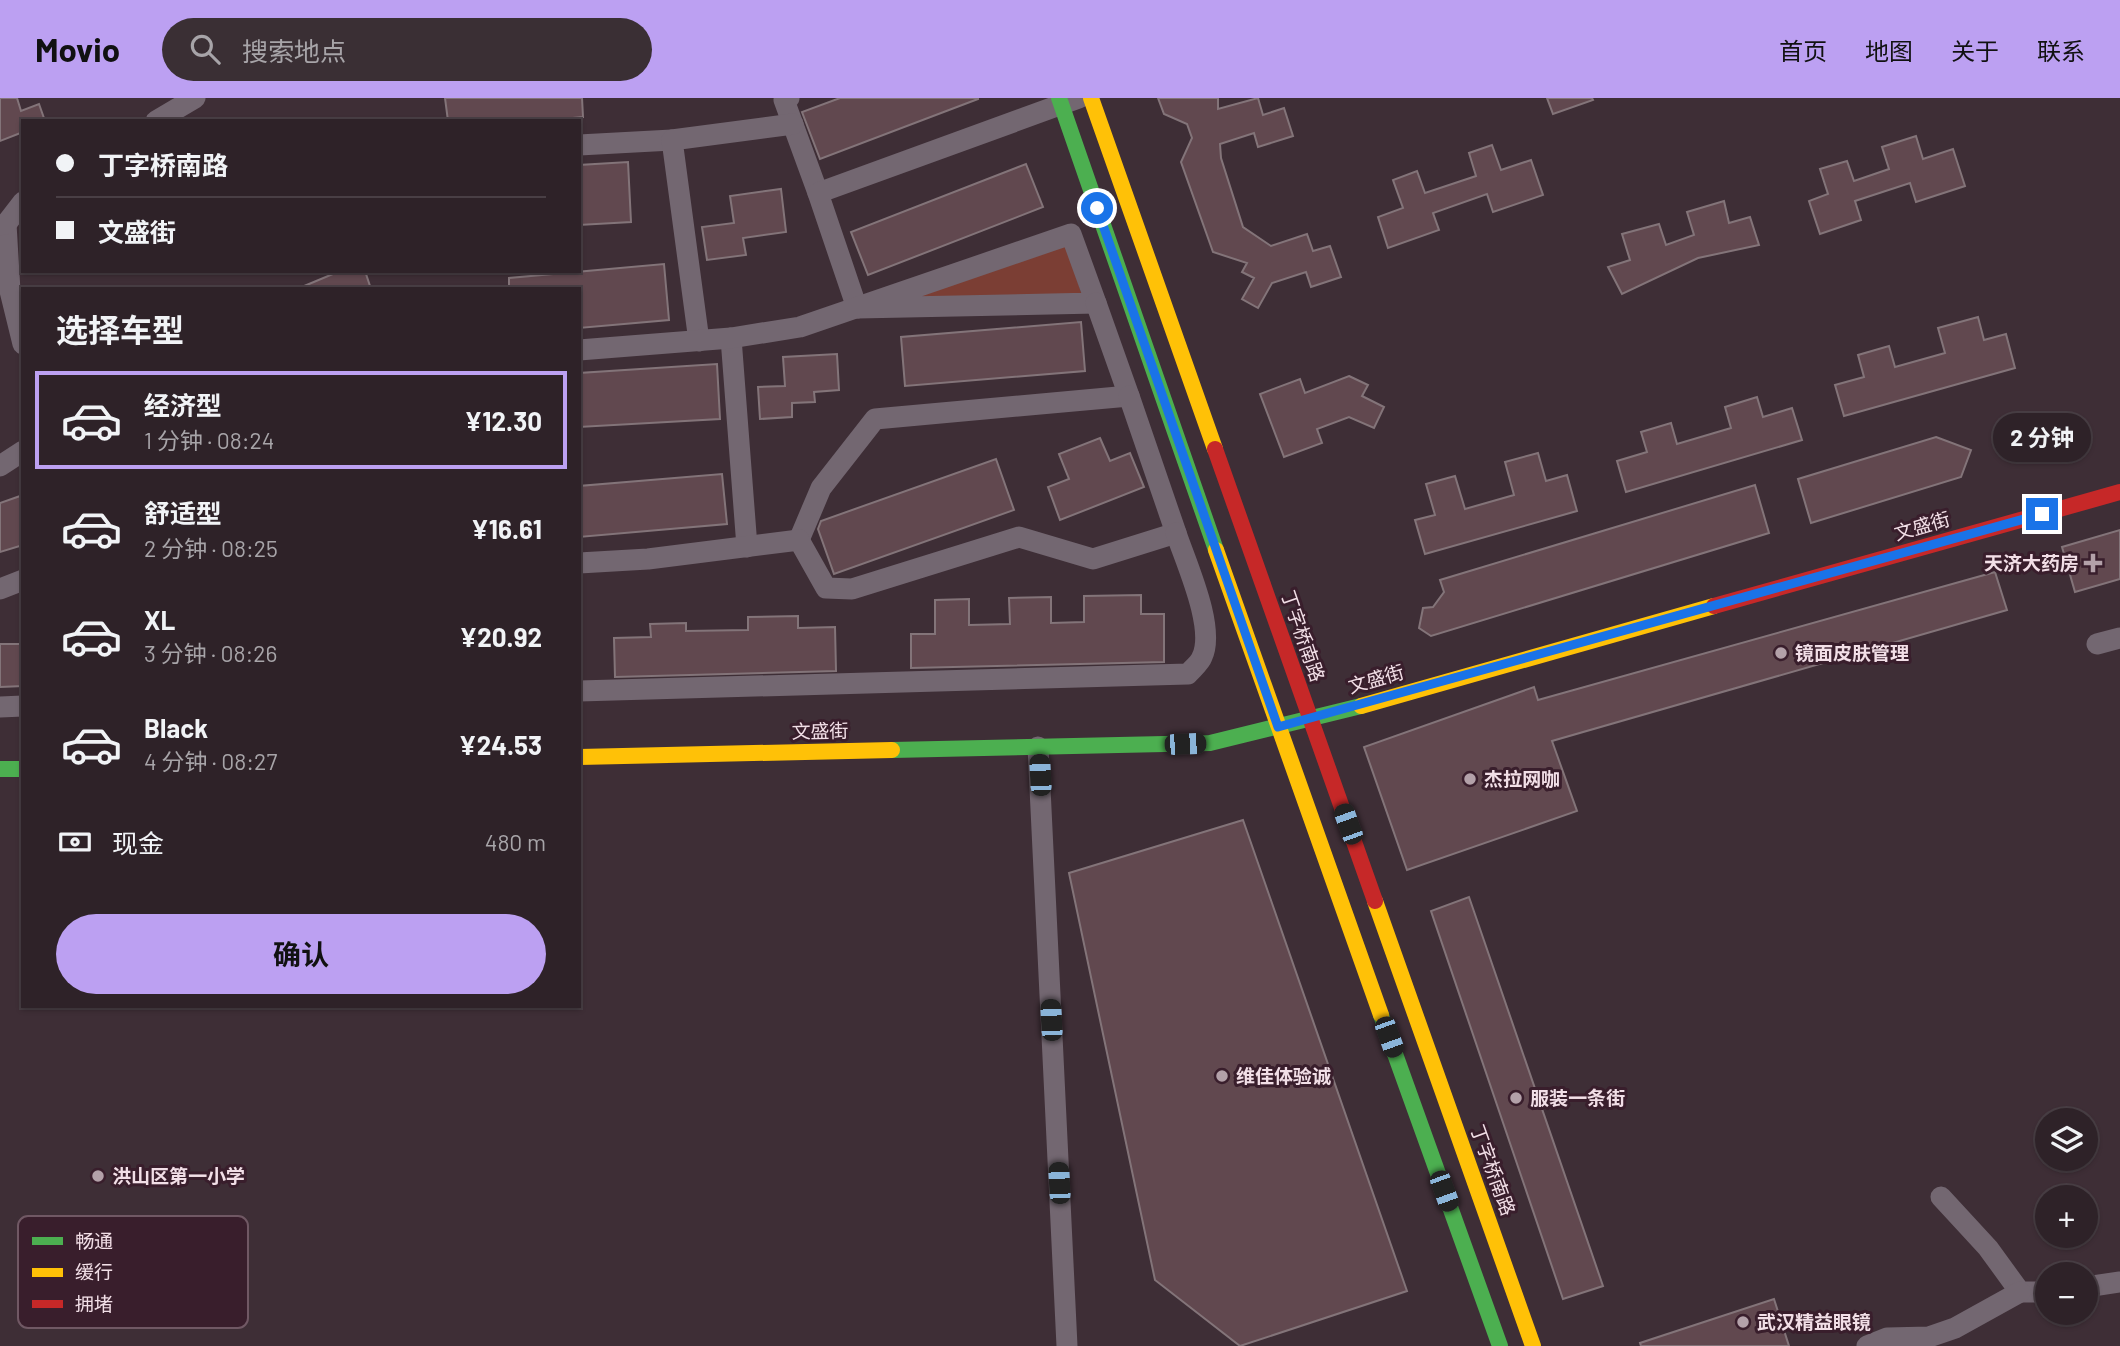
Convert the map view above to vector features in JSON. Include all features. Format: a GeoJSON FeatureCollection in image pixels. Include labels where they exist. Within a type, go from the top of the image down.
{"type":"FeatureCollection","features":[{"type":"Feature","properties":{"kind":"main road","name":"丁字桥南路"},"geometry":{"type":"LineString","coordinates":[[1091,98],[1534,1346]]}},
{"type":"Feature","properties":{"kind":"main road"},"geometry":{"type":"LineString","coordinates":[[1066,100],[1278,727],[1500,1346]]}},
{"type":"Feature","properties":{"kind":"main road","name":"文盛街"},"geometry":{"type":"LineString","coordinates":[[581,757],[1210,743],[1310,720],[2120,492]]}},
{"type":"Feature","properties":{"kind":"main road"},"geometry":{"type":"LineString","coordinates":[[0,769],[21,768]]}},
{"type":"Feature","properties":{"kind":"street"},"geometry":{"type":"LineString","coordinates":[[159,119],[195,98]]}},
{"type":"Feature","properties":{"kind":"street"},"geometry":{"type":"LineString","coordinates":[[785,99],[857,308]]}},
{"type":"Feature","properties":{"kind":"street"},"geometry":{"type":"LineString","coordinates":[[818,193],[1066,100]]}},
{"type":"Feature","properties":{"kind":"street"},"geometry":{"type":"LineString","coordinates":[[581,145],[672,140],[793,124]]}},
{"type":"Feature","properties":{"kind":"street"},"geometry":{"type":"LineString","coordinates":[[672,140],[699,341]]}},
{"type":"Feature","properties":{"kind":"street"},"geometry":{"type":"LineString","coordinates":[[21,204],[3,225],[10,291],[21,336]]}},
{"type":"Feature","properties":{"kind":"street"},"geometry":{"type":"LineString","coordinates":[[581,350],[731,338],[800,327],[1071,234],[1176,533],[1202,613],[1205,637],[1202,657],[1188,674],[581,691]]}},
{"type":"Feature","properties":{"kind":"street"},"geometry":{"type":"LineString","coordinates":[[857,308],[1096,303]]}},
{"type":"Feature","properties":{"kind":"street"},"geometry":{"type":"LineString","coordinates":[[731,338],[747,547]]}},
{"type":"Feature","properties":{"kind":"street"},"geometry":{"type":"LineString","coordinates":[[799,540],[821,488],[875,419],[1129,396]]}},
{"type":"Feature","properties":{"kind":"street"},"geometry":{"type":"LineString","coordinates":[[0,466],[21,453]]}},
{"type":"Feature","properties":{"kind":"street"},"geometry":{"type":"LineString","coordinates":[[799,540],[826,588],[852,589],[1018,537],[1093,559],[1176,533]]}},
{"type":"Feature","properties":{"kind":"street"},"geometry":{"type":"LineString","coordinates":[[581,563],[648,559],[799,540]]}},
{"type":"Feature","properties":{"kind":"street"},"geometry":{"type":"LineString","coordinates":[[0,589],[21,581]]}},
{"type":"Feature","properties":{"kind":"street"},"geometry":{"type":"LineString","coordinates":[[2097,644],[2120,638]]}},
{"type":"Feature","properties":{"kind":"street"},"geometry":{"type":"LineString","coordinates":[[0,707],[21,706]]}},
{"type":"Feature","properties":{"kind":"street"},"geometry":{"type":"LineString","coordinates":[[1038,747],[1067,1346]]}},
{"type":"Feature","properties":{"kind":"street"},"geometry":{"type":"LineString","coordinates":[[1941,1197],[1988,1248],[2020,1292]]}},
{"type":"Feature","properties":{"kind":"street"},"geometry":{"type":"LineString","coordinates":[[2098,1285],[2120,1282]]}},
{"type":"Feature","properties":{"kind":"street"},"geometry":{"type":"LineString","coordinates":[[1867,1346],[1887,1338],[1929,1337],[1955,1328],[2020,1292],[2035,1292]]}},
{"type":"Feature","properties":{"kind":"shaded area"},"geometry":{"type":"Polygon","coordinates":[[[1066,246],[1082,295],[905,301],[1066,246]]]}},
{"type":"Feature","properties":{"kind":"building"},"geometry":{"type":"Polygon","coordinates":[[[0,98],[17,98],[21,111],[39,104],[44,119],[21,119],[21,133],[0,141],[0,98]]]}},
{"type":"Feature","properties":{"kind":"building"},"geometry":{"type":"Polygon","coordinates":[[[445,98],[582,98],[583,117],[448,119],[445,98]]]}},
{"type":"Feature","properties":{"kind":"building"},"geometry":{"type":"Polygon","coordinates":[[[840,98],[978,99],[820,159],[802,112],[840,98]]]}},
{"type":"Feature","properties":{"kind":"building"},"geometry":{"type":"Polygon","coordinates":[[[1158,98],[1218,98],[1218,109],[1258,98],[1263,115],[1284,108],[1293,136],[1258,147],[1254,133],[1220,144],[1221,158],[1243,227],[1271,246],[1307,234],[1313,251],[1330,246],[1341,277],[1311,287],[1306,272],[1272,283],[1258,308],[1242,299],[1254,278],[1242,272],[1247,263],[1213,252],[1181,162],[1192,138],[1187,124],[1164,114],[1158,98]]]}},
{"type":"Feature","properties":{"kind":"building"},"geometry":{"type":"Polygon","coordinates":[[[1547,98],[1592,98],[1593,100],[1553,114],[1547,98]]]}},
{"type":"Feature","properties":{"kind":"building"},"geometry":{"type":"Polygon","coordinates":[[[1916,136],[1923,159],[1953,149],[1965,186],[1916,202],[1910,183],[1855,201],[1861,220],[1820,234],[1809,201],[1828,194],[1820,169],[1847,161],[1854,181],[1889,169],[1882,147],[1916,136]]]}},
{"type":"Feature","properties":{"kind":"building"},"geometry":{"type":"Polygon","coordinates":[[[1492,145],[1501,170],[1531,160],[1543,195],[1493,212],[1487,194],[1433,213],[1439,230],[1388,248],[1378,217],[1403,208],[1393,180],[1417,171],[1425,193],[1476,176],[1469,153],[1492,145]]]}},
{"type":"Feature","properties":{"kind":"building"},"geometry":{"type":"Polygon","coordinates":[[[628,162],[631,222],[581,225],[581,165],[628,162]]]}},
{"type":"Feature","properties":{"kind":"building"},"geometry":{"type":"Polygon","coordinates":[[[1026,164],[1043,207],[868,275],[851,232],[1026,164]]]}},
{"type":"Feature","properties":{"kind":"building"},"geometry":{"type":"Polygon","coordinates":[[[781,189],[786,232],[743,238],[746,255],[707,260],[702,227],[734,223],[730,196],[781,189]]]}},
{"type":"Feature","properties":{"kind":"building"},"geometry":{"type":"Polygon","coordinates":[[[1724,201],[1729,223],[1750,217],[1759,245],[1698,258],[1622,294],[1608,267],[1630,260],[1622,234],[1659,224],[1666,245],[1694,235],[1687,212],[1724,201]]]}},
{"type":"Feature","properties":{"kind":"building"},"geometry":{"type":"Polygon","coordinates":[[[664,264],[669,320],[581,328],[581,287],[509,287],[509,278],[664,264]]]}},
{"type":"Feature","properties":{"kind":"building"},"geometry":{"type":"Polygon","coordinates":[[[335,273],[366,273],[370,287],[302,287],[335,273]]]}},
{"type":"Feature","properties":{"kind":"building"},"geometry":{"type":"Polygon","coordinates":[[[1978,317],[1984,340],[2006,334],[2015,368],[1844,416],[1835,385],[1864,377],[1858,355],[1889,346],[1895,367],[1945,353],[1938,328],[1978,317]]]}},
{"type":"Feature","properties":{"kind":"building"},"geometry":{"type":"Polygon","coordinates":[[[1081,322],[1085,371],[905,386],[901,337],[1081,322]]]}},
{"type":"Feature","properties":{"kind":"building"},"geometry":{"type":"Polygon","coordinates":[[[837,354],[839,390],[814,392],[815,402],[792,403],[792,417],[760,419],[758,387],[785,386],[783,357],[837,354]]]}},
{"type":"Feature","properties":{"kind":"building"},"geometry":{"type":"Polygon","coordinates":[[[717,364],[720,419],[581,427],[581,373],[717,364]]]}},
{"type":"Feature","properties":{"kind":"building"},"geometry":{"type":"Polygon","coordinates":[[[1349,376],[1368,385],[1362,396],[1384,407],[1374,428],[1349,417],[1317,429],[1322,443],[1284,457],[1260,394],[1300,379],[1305,393],[1349,376]]]}},
{"type":"Feature","properties":{"kind":"building"},"geometry":{"type":"Polygon","coordinates":[[[1757,397],[1763,417],[1792,408],[1802,440],[1626,492],[1617,461],[1647,452],[1641,432],[1671,423],[1677,444],[1731,428],[1725,407],[1757,397]]]}},
{"type":"Feature","properties":{"kind":"building"},"geometry":{"type":"Polygon","coordinates":[[[1936,437],[1971,450],[1961,477],[1811,523],[1798,479],[1936,437]]]}},
{"type":"Feature","properties":{"kind":"building"},"geometry":{"type":"Polygon","coordinates":[[[1100,438],[1110,461],[1130,453],[1144,487],[1060,520],[1048,487],[1069,479],[1059,454],[1100,438]]]}},
{"type":"Feature","properties":{"kind":"building"},"geometry":{"type":"Polygon","coordinates":[[[1538,453],[1546,481],[1567,475],[1577,511],[1425,554],[1415,520],[1435,515],[1426,484],[1455,476],[1465,509],[1514,495],[1505,462],[1538,453]]]}},
{"type":"Feature","properties":{"kind":"building"},"geometry":{"type":"Polygon","coordinates":[[[996,459],[1014,510],[834,574],[818,529],[821,521],[996,459]]]}},
{"type":"Feature","properties":{"kind":"building"},"geometry":{"type":"Polygon","coordinates":[[[722,474],[727,524],[581,537],[581,486],[722,474]]]}},
{"type":"Feature","properties":{"kind":"building"},"geometry":{"type":"Polygon","coordinates":[[[1755,485],[1769,533],[1431,636],[1419,628],[1423,608],[1433,607],[1444,592],[1440,580],[1755,485]]]}},
{"type":"Feature","properties":{"kind":"building"},"geometry":{"type":"Polygon","coordinates":[[[21,496],[21,546],[0,552],[0,503],[21,496]]]}},
{"type":"Feature","properties":{"kind":"building","name":"天济大药房"},"geometry":{"type":"Polygon","coordinates":[[[2120,530],[2120,579],[2075,592],[2062,547],[2120,530]]]}},
{"type":"Feature","properties":{"kind":"building"},"geometry":{"type":"Polygon","coordinates":[[[1995,572],[2007,610],[1552,741],[1577,811],[1407,870],[1364,747],[1534,687],[1538,700],[1995,572]]]}},
{"type":"Feature","properties":{"kind":"building"},"geometry":{"type":"Polygon","coordinates":[[[1141,595],[1141,614],[1164,614],[1164,662],[911,668],[911,634],[935,634],[935,600],[969,599],[969,625],[1010,624],[1009,598],[1051,597],[1051,623],[1084,622],[1084,596],[1141,595]]]}},
{"type":"Feature","properties":{"kind":"building"},"geometry":{"type":"Polygon","coordinates":[[[798,616],[798,628],[835,627],[836,671],[615,677],[614,638],[651,637],[650,624],[686,623],[686,631],[748,630],[748,617],[798,616]]]}},
{"type":"Feature","properties":{"kind":"building"},"geometry":{"type":"Polygon","coordinates":[[[0,644],[21,644],[21,686],[0,687],[0,644]]]}},
{"type":"Feature","properties":{"kind":"building","name":"维佳体验诚"},"geometry":{"type":"Polygon","coordinates":[[[1243,820],[1407,1291],[1240,1346],[1155,1280],[1069,873],[1243,820]]]}},
{"type":"Feature","properties":{"kind":"building","name":"服装一条街"},"geometry":{"type":"Polygon","coordinates":[[[1469,897],[1603,1286],[1563,1299],[1431,911],[1469,897]]]}},
{"type":"Feature","properties":{"kind":"building","name":"武汉精益眼镜"},"geometry":{"type":"Polygon","coordinates":[[[1774,1299],[1789,1346],[1641,1346],[1640,1343],[1774,1299]]]}},
{"type":"Feature","properties":{"kind":"traffic: fast"},"geometry":{"type":"LineString","coordinates":[[1059,98],[1216,550]]}},
{"type":"Feature","properties":{"kind":"traffic: fast"},"geometry":{"type":"LineString","coordinates":[[892,750],[1210,743],[1361,706]]}},
{"type":"Feature","properties":{"kind":"traffic: fast"},"geometry":{"type":"LineString","coordinates":[[0,769],[21,769]]}},
{"type":"Feature","properties":{"kind":"traffic: fast"},"geometry":{"type":"LineString","coordinates":[[1381,1015],[1500,1346]]}},
{"type":"Feature","properties":{"kind":"traffic: slow"},"geometry":{"type":"LineString","coordinates":[[1091,98],[1215,449]]}},
{"type":"Feature","properties":{"kind":"traffic: slow"},"geometry":{"type":"LineString","coordinates":[[1216,550],[1381,1015]]}},
{"type":"Feature","properties":{"kind":"traffic: slow"},"geometry":{"type":"LineString","coordinates":[[1361,706],[1714,606]]}},
{"type":"Feature","properties":{"kind":"traffic: slow"},"geometry":{"type":"LineString","coordinates":[[581,757],[892,750]]}},
{"type":"Feature","properties":{"kind":"traffic: slow"},"geometry":{"type":"LineString","coordinates":[[1375,901],[1533,1346]]}},
{"type":"Feature","properties":{"kind":"traffic: jam"},"geometry":{"type":"LineString","coordinates":[[1215,449],[1375,901]]}},
{"type":"Feature","properties":{"kind":"traffic: jam"},"geometry":{"type":"LineString","coordinates":[[1714,606],[2120,492]]}},
{"type":"Feature","properties":{"kind":"place","name":"天济大药房"},"geometry":{"type":"Point","coordinates":[2093,563]}},
{"type":"Feature","properties":{"kind":"place","name":"镜面皮肤管理"},"geometry":{"type":"Point","coordinates":[1781,653]}},
{"type":"Feature","properties":{"kind":"place","name":"杰拉网咖"},"geometry":{"type":"Point","coordinates":[1470,779]}},
{"type":"Feature","properties":{"kind":"place","name":"维佳体验诚"},"geometry":{"type":"Point","coordinates":[1222,1076]}},
{"type":"Feature","properties":{"kind":"place","name":"服装一条街"},"geometry":{"type":"Point","coordinates":[1516,1098]}},
{"type":"Feature","properties":{"kind":"place","name":"洪山区第一小学"},"geometry":{"type":"Point","coordinates":[98,1176]}},
{"type":"Feature","properties":{"kind":"place","name":"武汉精益眼镜"},"geometry":{"type":"Point","coordinates":[1743,1322]}},
{"type":"Feature","properties":{"kind":"route"},"geometry":{"type":"LineString","coordinates":[[1097,208],[1278,727],[2042,514]]}}]}
